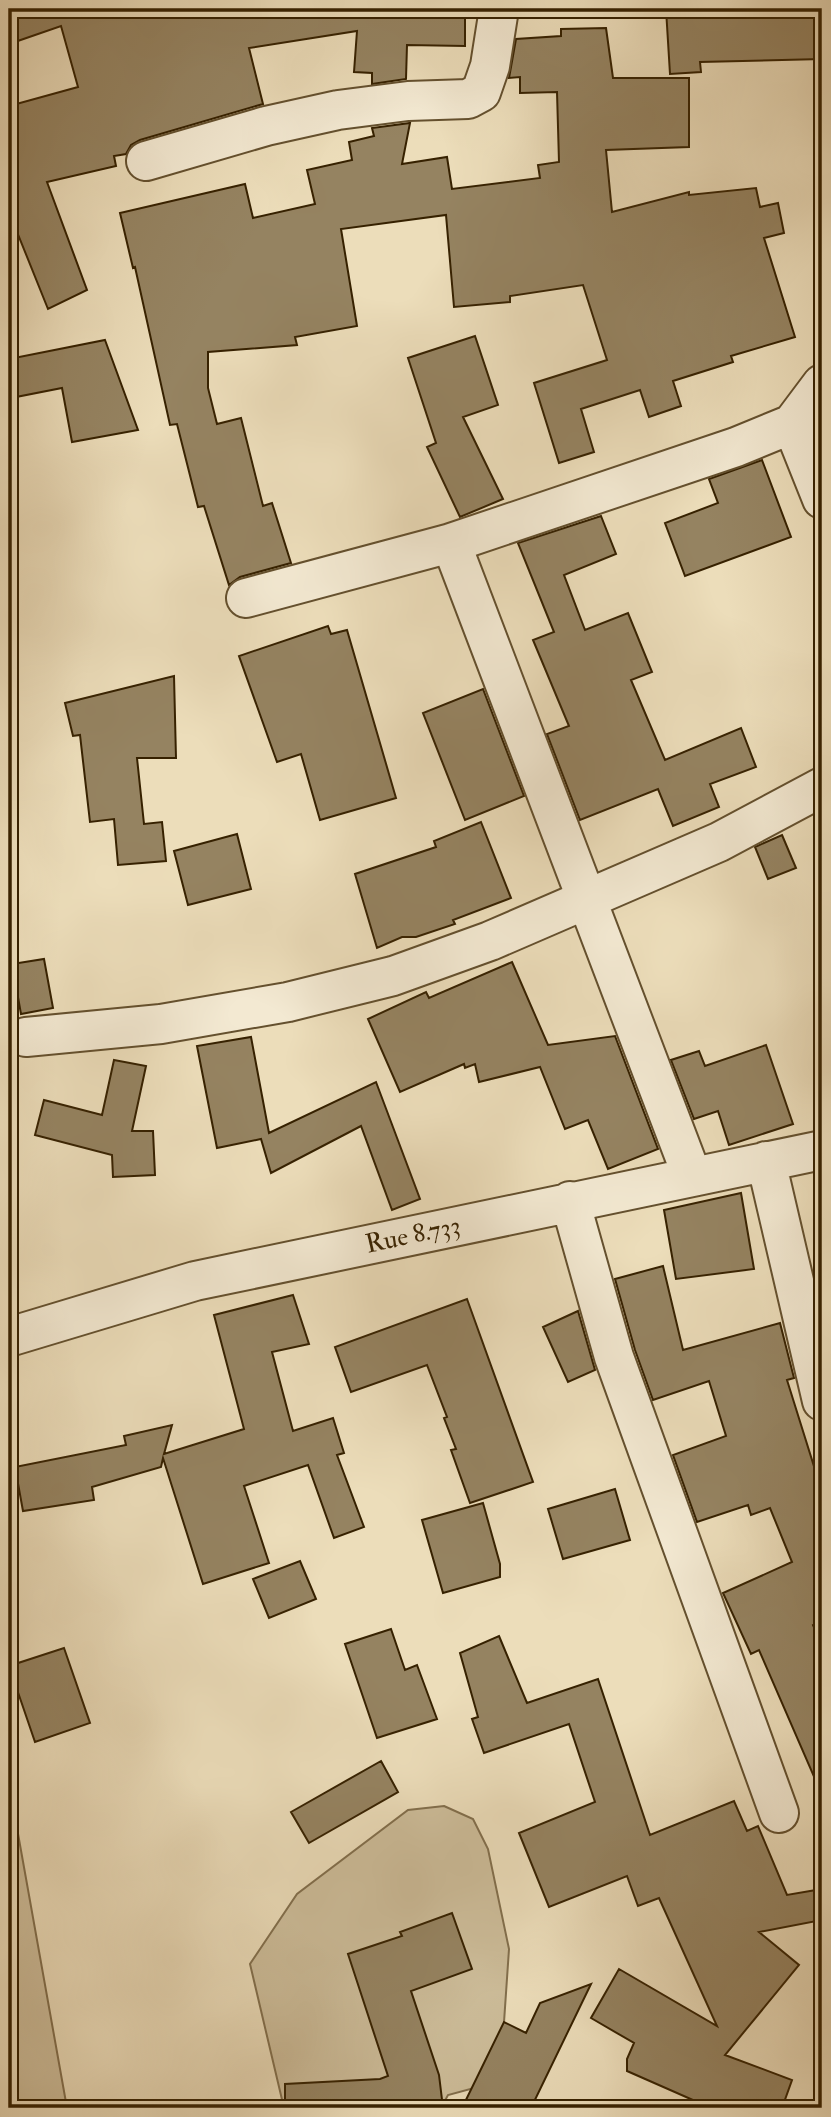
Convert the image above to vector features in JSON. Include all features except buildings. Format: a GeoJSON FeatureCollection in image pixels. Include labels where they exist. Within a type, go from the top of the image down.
{"type":"FeatureCollection","features":[{"type":"Feature","properties":{"kind":"street"},"geometry":{"type":"LineString","coordinates":[[146,161],[266,126],[338,110],[408,101],[468,99],[481,92],[490,66],[499,9]]}},
{"type":"Feature","properties":{"kind":"street"},"geometry":{"type":"LineString","coordinates":[[246,598],[451,543],[736,447],[792,424],[822,384]]}},
{"type":"Feature","properties":{"kind":"street"},"geometry":{"type":"LineString","coordinates":[[792,424],[822,499]]}},
{"type":"Feature","properties":{"kind":"street"},"geometry":{"type":"LineString","coordinates":[[451,543],[692,1175]]}},
{"type":"Feature","properties":{"kind":"street"},"geometry":{"type":"LineString","coordinates":[[26,1037],[161,1024],[288,1002],[393,976],[490,941],[719,842],[822,787]]}},
{"type":"Feature","properties":{"kind":"street","name":"Rue 8.733"},"geometry":{"type":"LineString","coordinates":[[9,1337],[195,1281],[692,1175],[822,1150]]}},
{"type":"Feature","properties":{"kind":"street"},"geometry":{"type":"LineString","coordinates":[[766,1161],[822,1401]]}},
{"type":"Feature","properties":{"kind":"street"},"geometry":{"type":"LineString","coordinates":[[570,1201],[614,1357],[779,1813]]}},
{"type":"Feature","properties":{"kind":"shaded area"},"geometry":{"type":"Polygon","coordinates":[[[9,1792],[12,1800],[67,2108],[9,2108],[9,1792]]]}},
{"type":"Feature","properties":{"kind":"shaded area"},"geometry":{"type":"Polygon","coordinates":[[[444,1806],[473,1819],[488,1849],[509,1949],[500,2081],[448,2095],[441,2108],[284,2108],[250,1964],[297,1894],[408,1810],[444,1806]]]}}]}
